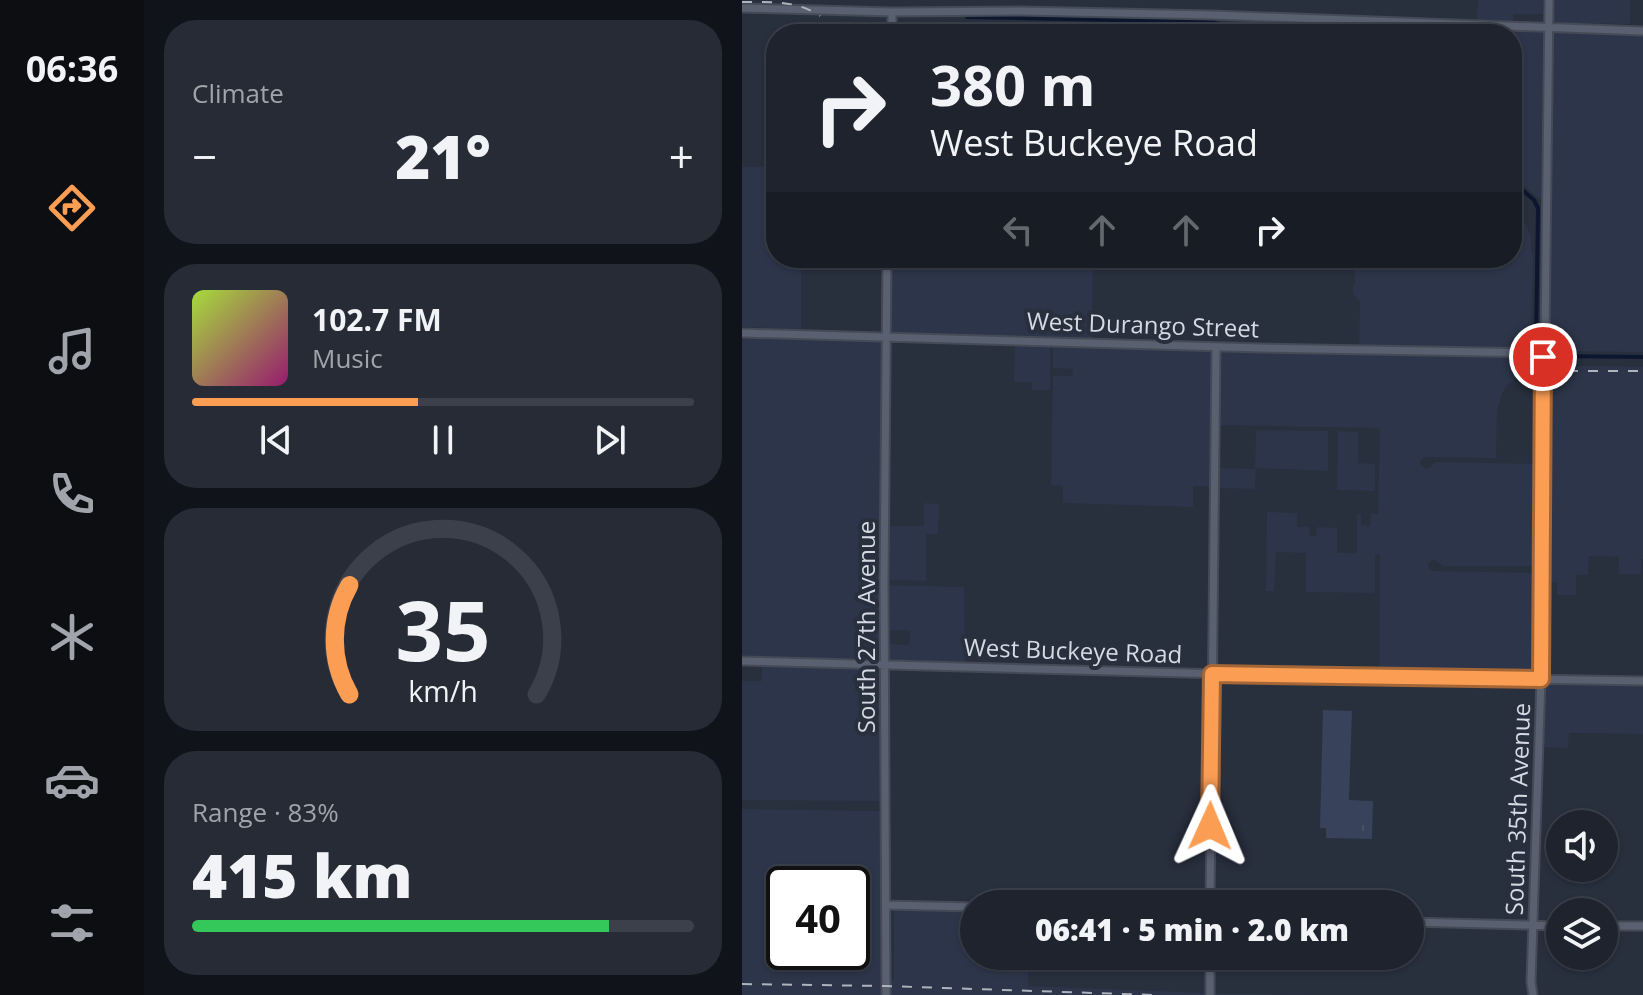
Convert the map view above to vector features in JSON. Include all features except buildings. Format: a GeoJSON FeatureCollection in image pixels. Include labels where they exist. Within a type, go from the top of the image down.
{"type":"FeatureCollection","features":[{"type":"Feature","properties":{"kind":"main road","name":"South 35th Avenue"},"geometry":{"type":"LineString","coordinates":[[1531,993],[1541,679],[1549,0]]}},
{"type":"Feature","properties":{"kind":"main road"},"geometry":{"type":"LineString","coordinates":[[742,8],[1077,12],[1430,24]]}},
{"type":"Feature","properties":{"kind":"main road"},"geometry":{"type":"LineString","coordinates":[[892,12],[892,24]]}},
{"type":"Feature","properties":{"kind":"main road"},"geometry":{"type":"LineString","coordinates":[[1522,27],[1643,31]]}},
{"type":"Feature","properties":{"kind":"main road","name":"South 27th Avenue"},"geometry":{"type":"LineString","coordinates":[[886,995],[884,580],[887,268]]}},
{"type":"Feature","properties":{"kind":"main road","name":"West Durango Street"},"geometry":{"type":"LineString","coordinates":[[742,333],[1543,353]]}},
{"type":"Feature","properties":{"kind":"main road"},"geometry":{"type":"LineString","coordinates":[[1210,890],[1216,347]]}},
{"type":"Feature","properties":{"kind":"main road","name":"West Buckeye Road"},"geometry":{"type":"LineString","coordinates":[[742,661],[1212,674],[1643,681]]}},
{"type":"Feature","properties":{"kind":"main road"},"geometry":{"type":"LineString","coordinates":[[886,905],[960,907]]}},
{"type":"Feature","properties":{"kind":"main road"},"geometry":{"type":"LineString","coordinates":[[1424,922],[1546,925]]}},
{"type":"Feature","properties":{"kind":"main road"},"geometry":{"type":"LineString","coordinates":[[1618,926],[1643,926]]}},
{"type":"Feature","properties":{"kind":"main road"},"geometry":{"type":"LineString","coordinates":[[1210,970],[1210,995]]}},
{"type":"Feature","properties":{"kind":"shaded area"},"geometry":{"type":"Polygon","coordinates":[[[1478,0],[1543,0],[1543,14],[1513,14],[1513,21],[1477,20],[1478,0]]]}},
{"type":"Feature","properties":{"kind":"shaded area"},"geometry":{"type":"Polygon","coordinates":[[[1554,0],[1630,0],[1630,24],[1556,23],[1554,0]]]}},
{"type":"Feature","properties":{"kind":"shaded area"},"geometry":{"type":"Polygon","coordinates":[[[1522,30],[1543,33],[1541,200],[1522,184],[1522,30]]]}},
{"type":"Feature","properties":{"kind":"shaded area"},"geometry":{"type":"Polygon","coordinates":[[[1554,32],[1643,35],[1643,352],[1547,351],[1554,32]]]}},
{"type":"Feature","properties":{"kind":"shaded area"},"geometry":{"type":"Polygon","coordinates":[[[742,167],[766,167],[766,268],[801,268],[801,329],[742,327],[742,167]]]}},
{"type":"Feature","properties":{"kind":"shaded area"},"geometry":{"type":"Polygon","coordinates":[[[1525,224],[1531,236],[1533,254],[1531,349],[1359,347],[1360,301],[1353,294],[1354,268],[1522,268],[1522,226],[1525,224]]]}},
{"type":"Feature","properties":{"kind":"shaded area"},"geometry":{"type":"Polygon","coordinates":[[[891,268],[1093,268],[1090,340],[895,334],[891,331],[891,268]]]}},
{"type":"Feature","properties":{"kind":"shaded area"},"geometry":{"type":"Polygon","coordinates":[[[742,336],[880,340],[884,347],[879,660],[742,658],[742,336]]]}},
{"type":"Feature","properties":{"kind":"shaded area"},"geometry":{"type":"Polygon","coordinates":[[[1015,344],[1050,345],[1050,390],[1032,390],[1032,382],[1014,382],[1015,344]]]}},
{"type":"Feature","properties":{"kind":"shaded area"},"geometry":{"type":"Polygon","coordinates":[[[1053,347],[1213,352],[1214,487],[1193,486],[1193,507],[1063,503],[1063,486],[1051,485],[1053,376],[1073,376],[1073,369],[1053,368],[1053,347]]]}},
{"type":"Feature","properties":{"kind":"shaded area"},"geometry":{"type":"Polygon","coordinates":[[[1219,353],[1538,356],[1539,371],[1519,376],[1502,393],[1497,411],[1496,458],[1425,457],[1420,461],[1425,469],[1435,462],[1538,466],[1537,566],[1443,566],[1433,559],[1428,564],[1433,571],[1536,573],[1534,674],[1379,673],[1380,554],[1375,554],[1373,593],[1306,592],[1306,553],[1276,552],[1274,591],[1266,591],[1267,512],[1297,513],[1297,527],[1309,527],[1310,536],[1316,536],[1317,527],[1337,528],[1337,553],[1357,553],[1357,514],[1361,514],[1361,525],[1370,526],[1371,514],[1378,514],[1380,430],[1219,425],[1219,353]]]}},
{"type":"Feature","properties":{"kind":"shaded area"},"geometry":{"type":"Polygon","coordinates":[[[1547,365],[1643,367],[1641,574],[1619,574],[1619,557],[1589,556],[1588,575],[1576,575],[1576,595],[1557,595],[1557,582],[1545,582],[1547,365]]]}},
{"type":"Feature","properties":{"kind":"shaded area"},"geometry":{"type":"Polygon","coordinates":[[[1256,430],[1328,431],[1328,471],[1256,468],[1255,489],[1217,488],[1217,468],[1255,469],[1256,430]]]}},
{"type":"Feature","properties":{"kind":"shaded area"},"geometry":{"type":"Polygon","coordinates":[[[1338,431],[1358,432],[1358,463],[1375,464],[1375,491],[1337,490],[1338,431]]]}},
{"type":"Feature","properties":{"kind":"shaded area"},"geometry":{"type":"Polygon","coordinates":[[[924,503],[939,504],[938,534],[926,534],[926,581],[890,580],[888,526],[924,526],[924,503]]]}},
{"type":"Feature","properties":{"kind":"shaded area"},"geometry":{"type":"Polygon","coordinates":[[[890,585],[964,587],[965,662],[889,659],[889,644],[909,645],[910,631],[889,630],[890,585]]]}},
{"type":"Feature","properties":{"kind":"shaded area"},"geometry":{"type":"Polygon","coordinates":[[[762,666],[880,669],[882,801],[742,800],[742,681],[762,681],[762,666]]]}},
{"type":"Feature","properties":{"kind":"shaded area"},"geometry":{"type":"Polygon","coordinates":[[[1547,683],[1643,685],[1643,734],[1569,733],[1568,748],[1542,747],[1544,687],[1547,683]]]}},
{"type":"Feature","properties":{"kind":"shaded area"},"geometry":{"type":"Polygon","coordinates":[[[1323,710],[1352,711],[1349,800],[1373,801],[1372,839],[1326,838],[1326,828],[1320,828],[1323,710]]]}},
{"type":"Feature","properties":{"kind":"shaded area"},"geometry":{"type":"Polygon","coordinates":[[[742,809],[882,811],[884,981],[894,980],[896,909],[960,911],[960,970],[1028,970],[1028,986],[1317,995],[742,995],[742,809]]]}},
{"type":"Feature","properties":{"kind":"waterway"},"geometry":{"type":"LineString","coordinates":[[967,17],[1219,24]]}},
{"type":"Feature","properties":{"kind":"waterway"},"geometry":{"type":"LineString","coordinates":[[1522,190],[1538,208],[1536,345]]}},
{"type":"Feature","properties":{"kind":"waterway"},"geometry":{"type":"LineString","coordinates":[[1550,356],[1643,357]]}},
{"type":"Feature","properties":{"kind":"railway"},"geometry":{"type":"LineString","coordinates":[[742,2],[793,5],[820,16]]}},
{"type":"Feature","properties":{"kind":"railway"},"geometry":{"type":"LineString","coordinates":[[1548,371],[1643,371]]}},
{"type":"Feature","properties":{"kind":"railway"},"geometry":{"type":"LineString","coordinates":[[742,984],[1153,995]]}},
{"type":"Feature","properties":{"kind":"route"},"geometry":{"type":"LineString","coordinates":[[1210,826],[1212,674],[1541,679],[1543,357]]}}]}
